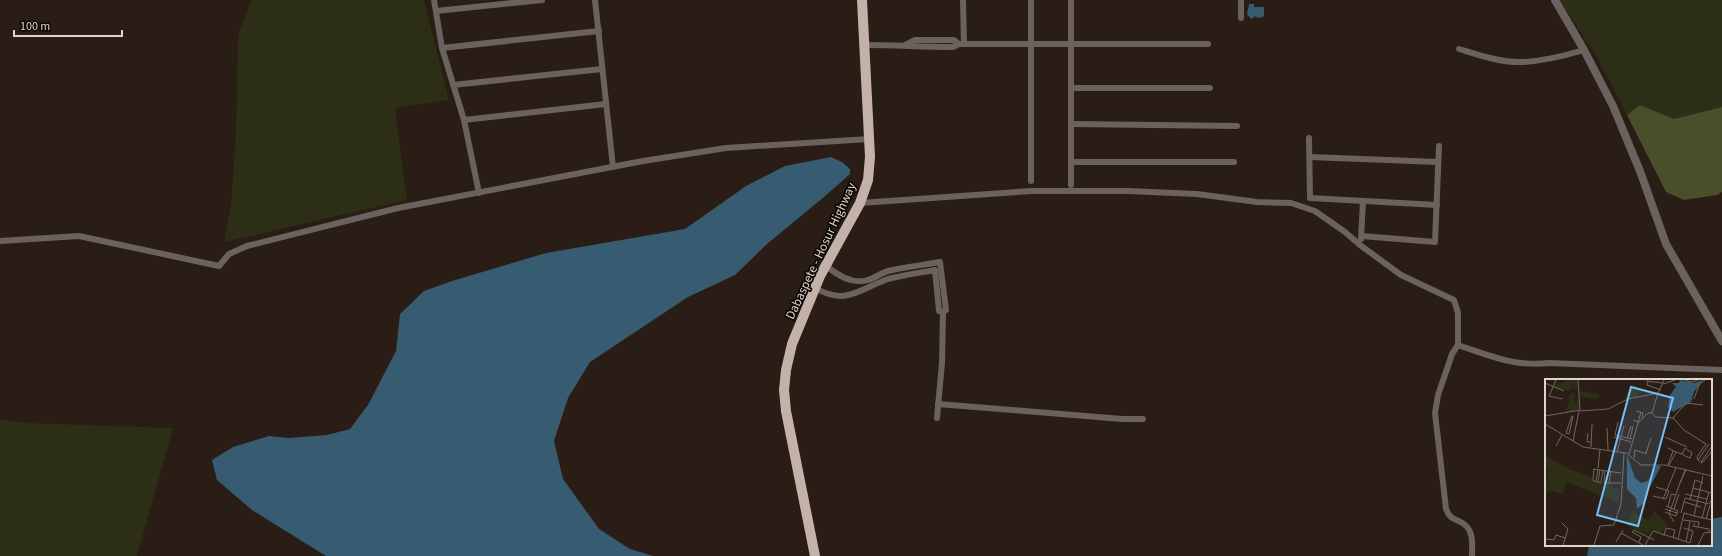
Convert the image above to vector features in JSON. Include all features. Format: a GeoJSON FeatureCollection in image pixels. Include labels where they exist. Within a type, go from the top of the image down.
{"type":"FeatureCollection","features":[{"type":"Feature","properties":{"kind":"highway","name":"Dabaspete - Hosur Highway"},"geometry":{"type":"LineString","coordinates":[[815,556],[786,411],[784,390],[786,370],[792,344],[815,288],[860,203],[868,180],[870,140],[862,0]]}},
{"type":"Feature","properties":{"kind":"street"},"geometry":{"type":"LineString","coordinates":[[434,0],[442,48],[464,120],[479,193]]}},
{"type":"Feature","properties":{"kind":"street"},"geometry":{"type":"LineString","coordinates":[[436,11],[542,0]]}},
{"type":"Feature","properties":{"kind":"street"},"geometry":{"type":"LineString","coordinates":[[595,0],[613,167]]}},
{"type":"Feature","properties":{"kind":"street"},"geometry":{"type":"LineString","coordinates":[[961,44],[963,0]]}},
{"type":"Feature","properties":{"kind":"street"},"geometry":{"type":"LineString","coordinates":[[1031,0],[1031,182]]}},
{"type":"Feature","properties":{"kind":"street"},"geometry":{"type":"LineString","coordinates":[[1071,0],[1071,185]]}},
{"type":"Feature","properties":{"kind":"street"},"geometry":{"type":"LineString","coordinates":[[1241,0],[1241,18]]}},
{"type":"Feature","properties":{"kind":"street"},"geometry":{"type":"LineString","coordinates":[[1555,0],[1584,50],[1613,106],[1640,171],[1666,244],[1722,342]]}},
{"type":"Feature","properties":{"kind":"street"},"geometry":{"type":"LineString","coordinates":[[442,48],[598,31]]}},
{"type":"Feature","properties":{"kind":"street"},"geometry":{"type":"LineString","coordinates":[[865,45],[953,47],[961,44],[1208,44]]}},
{"type":"Feature","properties":{"kind":"street"},"geometry":{"type":"LineString","coordinates":[[1459,49],[1497,59],[1522,62],[1555,58],[1584,50]]}},
{"type":"Feature","properties":{"kind":"street"},"geometry":{"type":"LineString","coordinates":[[453,85],[602,69]]}},
{"type":"Feature","properties":{"kind":"street"},"geometry":{"type":"LineString","coordinates":[[1071,88],[1210,88]]}},
{"type":"Feature","properties":{"kind":"street"},"geometry":{"type":"LineString","coordinates":[[464,120],[606,104]]}},
{"type":"Feature","properties":{"kind":"street"},"geometry":{"type":"LineString","coordinates":[[1071,124],[1237,126]]}},
{"type":"Feature","properties":{"kind":"street"},"geometry":{"type":"LineString","coordinates":[[1309,138],[1310,198],[1437,206]]}},
{"type":"Feature","properties":{"kind":"street"},"geometry":{"type":"LineString","coordinates":[[0,241],[79,236],[219,266],[229,254],[247,246],[398,208],[613,167],[726,148],[870,140]]}},
{"type":"Feature","properties":{"kind":"street"},"geometry":{"type":"LineString","coordinates":[[1362,236],[1436,242],[1439,146]]}},
{"type":"Feature","properties":{"kind":"street"},"geometry":{"type":"LineString","coordinates":[[1310,157],[1438,162]]}},
{"type":"Feature","properties":{"kind":"street"},"geometry":{"type":"LineString","coordinates":[[1072,162],[1234,162]]}},
{"type":"Feature","properties":{"kind":"street"},"geometry":{"type":"LineString","coordinates":[[860,203],[1032,191],[1128,191],[1197,194],[1257,202],[1291,203],[1315,211],[1401,275],[1454,300],[1458,313],[1458,345],[1452,354],[1438,395],[1435,413],[1446,509],[1452,519],[1468,528],[1471,535],[1472,556]]}},
{"type":"Feature","properties":{"kind":"street"},"geometry":{"type":"LineString","coordinates":[[1360,245],[1362,236],[1363,201]]}},
{"type":"Feature","properties":{"kind":"street"},"geometry":{"type":"LineString","coordinates":[[826,266],[837,275],[851,281],[859,281],[867,280],[886,272],[940,262],[946,310],[943,312],[942,363],[937,418]]}},
{"type":"Feature","properties":{"kind":"street"},"geometry":{"type":"LineString","coordinates":[[815,288],[827,295],[840,296],[862,291],[889,279],[935,270],[939,310],[943,312]]}},
{"type":"Feature","properties":{"kind":"street"},"geometry":{"type":"LineString","coordinates":[[1458,345],[1503,361],[1532,365],[1549,364],[1722,370]]}},
{"type":"Feature","properties":{"kind":"street"},"geometry":{"type":"LineString","coordinates":[[938,404],[1122,419],[1143,419]]}},
{"type":"Feature","properties":{"kind":"green space"},"geometry":{"type":"Polygon","coordinates":[[[251,0],[424,0],[449,100],[395,108],[407,200],[224,242],[231,206],[236,131],[238,36],[251,0]]]}},
{"type":"Feature","properties":{"kind":"green space"},"geometry":{"type":"Polygon","coordinates":[[[1560,0],[1722,0],[1722,107],[1674,120],[1640,105],[1627,115],[1598,59],[1560,0]]]}},
{"type":"Feature","properties":{"kind":"green space"},"geometry":{"type":"Polygon","coordinates":[[[1640,105],[1674,119],[1722,107],[1722,192],[1717,195],[1684,200],[1666,192],[1627,115],[1640,105]]]}},
{"type":"Feature","properties":{"kind":"green space"},"geometry":{"type":"Polygon","coordinates":[[[0,419],[26,423],[173,428],[137,556],[0,556],[0,419]]]}},
{"type":"Feature","properties":{"kind":"water"},"geometry":{"type":"Polygon","coordinates":[[[1249,4],[1254,4],[1254,7],[1264,7],[1263,17],[1257,18],[1256,16],[1251,19],[1247,14],[1249,4]]]}},
{"type":"Feature","properties":{"kind":"water"},"geometry":{"type":"Polygon","coordinates":[[[831,157],[842,162],[850,169],[850,174],[767,244],[735,275],[688,297],[590,362],[568,398],[554,441],[563,479],[599,529],[630,549],[653,556],[326,556],[252,510],[217,480],[212,460],[233,447],[269,436],[289,438],[327,435],[350,429],[368,405],[396,351],[400,314],[424,291],[452,281],[546,253],[685,229],[746,186],[785,166],[831,157]]]}},
{"type":"Feature","properties":{"kind":"water"},"geometry":{"type":"Polygon","coordinates":[[[1722,517],[1722,556],[1587,556],[1589,546],[1712,546],[1712,519],[1722,517]]]}}]}
